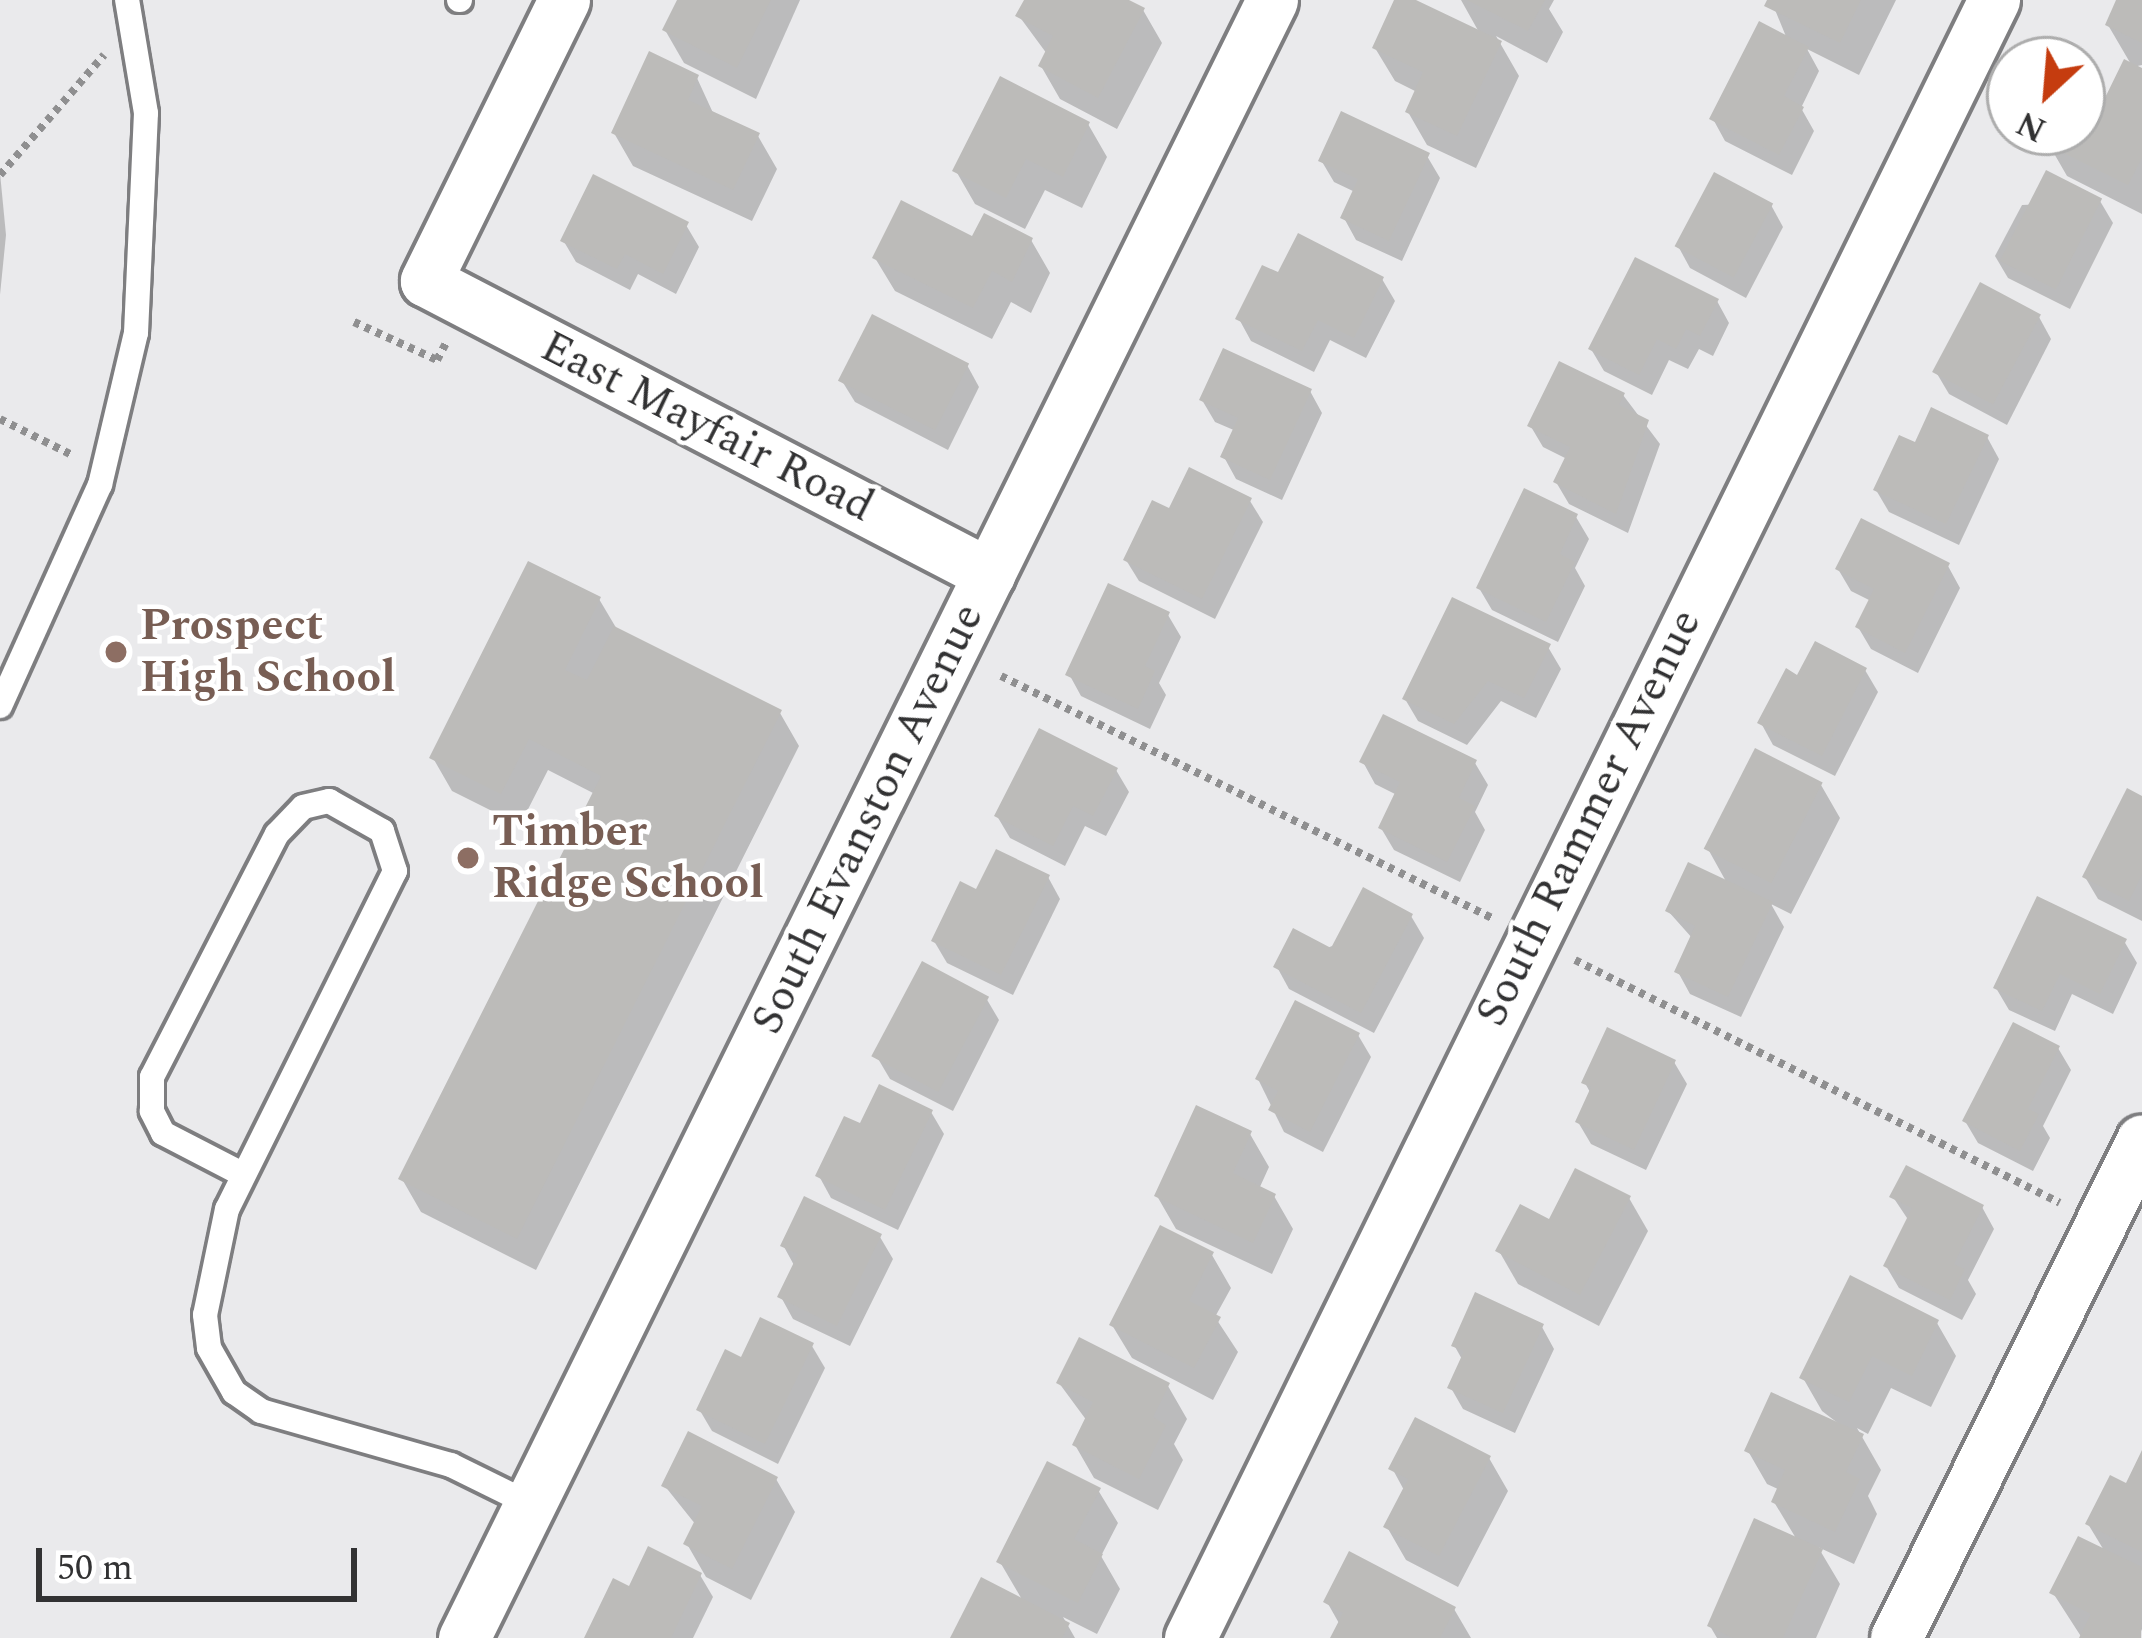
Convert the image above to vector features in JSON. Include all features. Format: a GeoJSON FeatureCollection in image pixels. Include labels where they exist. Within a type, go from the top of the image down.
{"type":"FeatureCollection","features":[{"type":"Feature","properties":{"kind":"street","name":"East Mayfair Road"},"geometry":{"type":"LineString","coordinates":[[564,0],[426,281],[989,574]]}},
{"type":"Feature","properties":{"kind":"street","name":"South Evanston Avenue"},"geometry":{"type":"LineString","coordinates":[[464,1638],[1272,0]]}},
{"type":"Feature","properties":{"kind":"street","name":"South Rammer Avenue"},"geometry":{"type":"LineString","coordinates":[[1190,1638],[1994,0]]}},
{"type":"Feature","properties":{"kind":"street"},"geometry":{"type":"LineString","coordinates":[[1896,1638],[2142,1140]]}},
{"type":"Feature","properties":{"kind":"lane"},"geometry":{"type":"LineString","coordinates":[[0,706],[100,485],[136,333],[146,113],[127,0]]}},
{"type":"Feature","properties":{"kind":"lane"},"geometry":{"type":"LineString","coordinates":[[242,1174],[163,1133],[152,1111],[152,1077],[277,834],[303,807],[329,801],[382,831],[395,872],[242,1174],[205,1316],[209,1348],[234,1392],[261,1411],[451,1465],[530,1504]]}},
{"type":"Feature","properties":{"kind":"path"},"geometry":{"type":"LineString","coordinates":[[0,176],[113,45]]}},
{"type":"Feature","properties":{"kind":"path"},"geometry":{"type":"LineString","coordinates":[[354,322],[437,360],[448,340]]}},
{"type":"Feature","properties":{"kind":"path"},"geometry":{"type":"LineString","coordinates":[[0,419],[82,460]]}},
{"type":"Feature","properties":{"kind":"building"},"geometry":{"type":"Polygon","coordinates":[[[677,0],[771,0],[737,68],[662,30],[677,0]]]}},
{"type":"Feature","properties":{"kind":"building"},"geometry":{"type":"Polygon","coordinates":[[[1024,0],[1129,0],[1145,8],[1098,98],[1038,66],[1053,36],[1015,16],[1024,0]]]}},
{"type":"Feature","properties":{"kind":"building"},"geometry":{"type":"Polygon","coordinates":[[[1394,0],[1416,0],[1502,41],[1457,136],[1405,112],[1423,72],[1372,48],[1394,0]]]}},
{"type":"Feature","properties":{"kind":"building"},"geometry":{"type":"Polygon","coordinates":[[[1467,0],[1545,0],[1528,31],[1467,0]]]}},
{"type":"Feature","properties":{"kind":"building"},"geometry":{"type":"Polygon","coordinates":[[[1767,0],[1861,0],[1840,43],[1764,6],[1767,0]]]}},
{"type":"Feature","properties":{"kind":"building"},"geometry":{"type":"Polygon","coordinates":[[[2116,0],[2142,0],[2142,43],[2105,25],[2116,0]]]}},
{"type":"Feature","properties":{"kind":"building"},"geometry":{"type":"Polygon","coordinates":[[[1759,21],[1809,47],[1784,96],[1804,107],[1779,155],[1709,119],[1759,21]]]}},
{"type":"Feature","properties":{"kind":"building"},"geometry":{"type":"Polygon","coordinates":[[[649,51],[699,75],[688,100],[760,133],[733,190],[611,133],[649,51]]]}},
{"type":"Feature","properties":{"kind":"building"},"geometry":{"type":"Polygon","coordinates":[[[2124,59],[2142,68],[2142,158],[2128,185],[2070,156],[2106,156],[2106,96],[2124,59]]]}},
{"type":"Feature","properties":{"kind":"building"},"geometry":{"type":"Polygon","coordinates":[[[1000,76],[1090,122],[1063,177],[1026,159],[1006,198],[952,171],[1000,76]]]}},
{"type":"Feature","properties":{"kind":"building"},"geometry":{"type":"Polygon","coordinates":[[[1341,111],[1430,153],[1389,241],[1340,218],[1358,179],[1318,161],[1341,111]]]}},
{"type":"Feature","properties":{"kind":"building"},"geometry":{"type":"Polygon","coordinates":[[[2046,170],[2102,199],[2056,289],[2000,261],[2046,170]]]}},
{"type":"Feature","properties":{"kind":"building"},"geometry":{"type":"Polygon","coordinates":[[[1714,172],[1773,203],[1734,278],[1675,246],[1714,172]]]}},
{"type":"Feature","properties":{"kind":"building"},"geometry":{"type":"Polygon","coordinates":[[[593,174],[689,222],[663,274],[625,254],[617,269],[560,241],[593,174]]]}},
{"type":"Feature","properties":{"kind":"building"},"geometry":{"type":"Polygon","coordinates":[[[901,200],[972,236],[984,213],[1033,238],[1012,282],[992,271],[973,308],[872,258],[901,200]]]}},
{"type":"Feature","properties":{"kind":"building"},"geometry":{"type":"Polygon","coordinates":[[[1298,233],[1384,277],[1354,338],[1318,320],[1302,351],[1235,319],[1262,265],[1278,272],[1298,233]]]}},
{"type":"Feature","properties":{"kind":"building"},"geometry":{"type":"Polygon","coordinates":[[[1635,257],[1719,299],[1700,336],[1686,329],[1676,349],[1657,339],[1639,375],[1588,349],[1635,257]]]}},
{"type":"Feature","properties":{"kind":"building"},"geometry":{"type":"Polygon","coordinates":[[[1980,282],[2041,314],[1993,404],[1932,372],[1980,282]]]}},
{"type":"Feature","properties":{"kind":"building"},"geometry":{"type":"Polygon","coordinates":[[[872,314],[969,363],[935,430],[838,381],[872,314]]]}},
{"type":"Feature","properties":{"kind":"building"},"geometry":{"type":"Polygon","coordinates":[[[1223,348],[1312,389],[1270,480],[1220,457],[1238,418],[1199,400],[1223,348]]]}},
{"type":"Feature","properties":{"kind":"building"},"geometry":{"type":"Polygon","coordinates":[[[1559,361],[1625,393],[1619,405],[1649,420],[1616,514],[1553,482],[1570,447],[1527,426],[1559,361]]]}},
{"type":"Feature","properties":{"kind":"building"},"geometry":{"type":"Polygon","coordinates":[[[1931,407],[1989,435],[1946,524],[1873,490],[1899,435],[1915,442],[1931,407]]]}},
{"type":"Feature","properties":{"kind":"building"},"geometry":{"type":"Polygon","coordinates":[[[1189,467],[1252,498],[1202,599],[1123,560],[1152,500],[1169,508],[1189,467]]]}},
{"type":"Feature","properties":{"kind":"building"},"geometry":{"type":"Polygon","coordinates":[[[1524,488],[1578,514],[1560,554],[1575,562],[1546,622],[1476,588],[1524,488]]]}},
{"type":"Feature","properties":{"kind":"building"},"geometry":{"type":"Polygon","coordinates":[[[1861,518],[1950,563],[1905,653],[1855,627],[1874,589],[1835,569],[1861,518]]]}},
{"type":"Feature","properties":{"kind":"building"},"geometry":{"type":"Polygon","coordinates":[[[528,561],[601,597],[565,670],[587,680],[614,626],[782,710],[517,1239],[398,1179],[601,776],[529,739],[501,794],[429,758],[528,561]]]}},
{"type":"Feature","properties":{"kind":"building"},"geometry":{"type":"Polygon","coordinates":[[[1108,583],[1170,612],[1145,666],[1155,671],[1138,709],[1065,675],[1108,583]]]}},
{"type":"Feature","properties":{"kind":"building"},"geometry":{"type":"Polygon","coordinates":[[[1452,597],[1551,644],[1524,698],[1488,681],[1454,724],[1402,699],[1452,597]]]}},
{"type":"Feature","properties":{"kind":"building"},"geometry":{"type":"Polygon","coordinates":[[[1815,641],[1867,668],[1822,756],[1757,723],[1786,668],[1797,675],[1815,641]]]}},
{"type":"Feature","properties":{"kind":"building"},"geometry":{"type":"Polygon","coordinates":[[[1383,714],[1477,760],[1459,798],[1475,806],[1447,862],[1378,828],[1400,782],[1359,762],[1383,714]]]}},
{"type":"Feature","properties":{"kind":"building"},"geometry":{"type":"Polygon","coordinates":[[[1039,728],[1118,768],[1093,816],[1073,806],[1053,846],[994,816],[1039,728]]]}},
{"type":"Feature","properties":{"kind":"building"},"geometry":{"type":"Polygon","coordinates":[[[1755,748],[1823,783],[1771,883],[1704,849],[1755,748]]]}},
{"type":"Feature","properties":{"kind":"building"},"geometry":{"type":"Polygon","coordinates":[[[2127,788],[2142,796],[2142,875],[2129,901],[2082,877],[2127,788]]]}},
{"type":"Feature","properties":{"kind":"building"},"geometry":{"type":"Polygon","coordinates":[[[996,849],[1050,875],[1001,975],[931,941],[960,881],[976,889],[996,849]]]}},
{"type":"Feature","properties":{"kind":"building"},"geometry":{"type":"Polygon","coordinates":[[[1688,862],[1773,902],[1728,997],[1674,972],[1695,926],[1665,911],[1688,862]]]}},
{"type":"Feature","properties":{"kind":"building"},"geometry":{"type":"Polygon","coordinates":[[[1363,887],[1413,914],[1361,1013],[1273,967],[1293,928],[1331,948],[1363,887]]]}},
{"type":"Feature","properties":{"kind":"building"},"geometry":{"type":"Polygon","coordinates":[[[2037,896],[2127,939],[2100,994],[2060,974],[2042,1011],[1993,988],[2037,896]]]}},
{"type":"Feature","properties":{"kind":"building"},"geometry":{"type":"Polygon","coordinates":[[[922,961],[989,997],[938,1092],[871,1056],[922,961]]]}},
{"type":"Feature","properties":{"kind":"building"},"geometry":{"type":"Polygon","coordinates":[[[1295,1000],[1360,1033],[1310,1132],[1268,1110],[1278,1091],[1255,1079],[1295,1000]]]}},
{"type":"Feature","properties":{"kind":"building"},"geometry":{"type":"Polygon","coordinates":[[[2013,1022],[2060,1046],[2028,1109],[2039,1114],[2020,1151],[1962,1121],[2013,1022]]]}},
{"type":"Feature","properties":{"kind":"building"},"geometry":{"type":"Polygon","coordinates":[[[1607,1027],[1676,1060],[1634,1150],[1575,1122],[1591,1087],[1581,1083],[1607,1027]]]}},
{"type":"Feature","properties":{"kind":"building"},"geometry":{"type":"Polygon","coordinates":[[[879,1084],[933,1110],[885,1210],[815,1176],[844,1116],[860,1123],[879,1084]]]}},
{"type":"Feature","properties":{"kind":"building"},"geometry":{"type":"Polygon","coordinates":[[[1196,1105],[1252,1131],[1233,1173],[1276,1194],[1253,1243],[1154,1196],[1196,1105]]]}},
{"type":"Feature","properties":{"kind":"building"},"geometry":{"type":"Polygon","coordinates":[[[1906,1165],[1984,1205],[1954,1264],[1965,1269],[1950,1300],[1883,1266],[1912,1208],[1889,1197],[1906,1165]]]}},
{"type":"Feature","properties":{"kind":"building"},"geometry":{"type":"Polygon","coordinates":[[[1575,1168],[1631,1196],[1580,1295],[1495,1251],[1520,1204],[1549,1219],[1575,1168]]]}},
{"type":"Feature","properties":{"kind":"building"},"geometry":{"type":"Polygon","coordinates":[[[804,1196],[882,1234],[837,1326],[777,1297],[798,1254],[780,1246],[804,1196]]]}},
{"type":"Feature","properties":{"kind":"building"},"geometry":{"type":"Polygon","coordinates":[[[1160,1225],[1214,1252],[1189,1301],[1221,1317],[1194,1368],[1109,1325],[1160,1225]]]}},
{"type":"Feature","properties":{"kind":"building"},"geometry":{"type":"Polygon","coordinates":[[[1850,1275],[1939,1320],[1912,1376],[1872,1356],[1849,1402],[1799,1378],[1850,1275]]]}},
{"type":"Feature","properties":{"kind":"building"},"geometry":{"type":"Polygon","coordinates":[[[1475,1292],[1544,1324],[1503,1413],[1447,1388],[1464,1351],[1451,1346],[1475,1292]]]}},
{"type":"Feature","properties":{"kind":"building"},"geometry":{"type":"Polygon","coordinates":[[[760,1317],[814,1343],[765,1444],[696,1410],[725,1349],[741,1357],[760,1317]]]}},
{"type":"Feature","properties":{"kind":"building"},"geometry":{"type":"Polygon","coordinates":[[[1079,1337],[1170,1383],[1153,1417],[1166,1425],[1139,1479],[1072,1445],[1093,1402],[1056,1383],[1079,1337]]]}},
{"type":"Feature","properties":{"kind":"building"},"geometry":{"type":"Polygon","coordinates":[[[1771,1392],[1864,1434],[1846,1472],[1860,1479],[1835,1532],[1771,1502],[1785,1470],[1744,1451],[1771,1392]]]}},
{"type":"Feature","properties":{"kind":"building"},"geometry":{"type":"Polygon","coordinates":[[[1415,1417],[1491,1456],[1439,1556],[1383,1527],[1408,1479],[1388,1469],[1415,1417]]]}},
{"type":"Feature","properties":{"kind":"building"},"geometry":{"type":"Polygon","coordinates":[[[688,1431],[778,1477],[732,1569],[683,1544],[702,1506],[661,1486],[688,1431]]]}},
{"type":"Feature","properties":{"kind":"building"},"geometry":{"type":"Polygon","coordinates":[[[2142,1450],[2142,1552],[2085,1524],[2110,1475],[2126,1483],[2142,1450]]]}},
{"type":"Feature","properties":{"kind":"building"},"geometry":{"type":"Polygon","coordinates":[[[1047,1461],[1101,1488],[1074,1539],[1103,1554],[1078,1603],[996,1562],[1047,1461]]]}},
{"type":"Feature","properties":{"kind":"building"},"geometry":{"type":"Polygon","coordinates":[[[1754,1518],[1823,1549],[1783,1638],[1733,1638],[1707,1626],[1754,1518]]]}},
{"type":"Feature","properties":{"kind":"building"},"geometry":{"type":"Polygon","coordinates":[[[2078,1536],[2142,1567],[2141,1638],[2079,1638],[2091,1614],[2049,1593],[2078,1536]]]}},
{"type":"Feature","properties":{"kind":"building"},"geometry":{"type":"Polygon","coordinates":[[[648,1546],[702,1573],[671,1638],[584,1638],[613,1578],[629,1586],[648,1546]]]}},
{"type":"Feature","properties":{"kind":"building"},"geometry":{"type":"Polygon","coordinates":[[[1349,1551],[1456,1607],[1440,1638],[1330,1638],[1343,1613],[1323,1602],[1349,1551]]]}},
{"type":"Feature","properties":{"kind":"building"},"geometry":{"type":"Polygon","coordinates":[[[981,1577],[1070,1623],[1062,1638],[950,1638],[981,1577]]]}},
{"type":"Feature","properties":{"kind":"place","name":"Prospect High School"},"geometry":{"type":"Point","coordinates":[116,652]}},
{"type":"Feature","properties":{"kind":"place","name":"Timber Ridge School"},"geometry":{"type":"Point","coordinates":[468,858]}}]}
